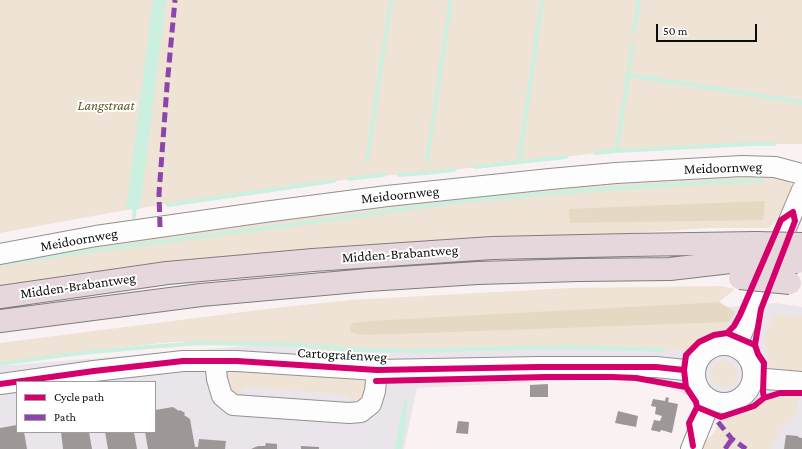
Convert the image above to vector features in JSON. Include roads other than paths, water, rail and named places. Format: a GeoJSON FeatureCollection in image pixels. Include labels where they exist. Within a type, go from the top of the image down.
{"type":"FeatureCollection","features":[{"type":"Feature","properties":{"kind":"highway","name":"Midden-Brabantweg"},"geometry":{"type":"LineString","coordinates":[[0,297],[167,273],[314,260],[492,248],[630,245],[748,260]]}},
{"type":"Feature","properties":{"kind":"highway"},"geometry":{"type":"LineString","coordinates":[[748,260],[801,256]]}},
{"type":"Feature","properties":{"kind":"highway"},"geometry":{"type":"LineString","coordinates":[[748,260],[796,284]]}},
{"type":"Feature","properties":{"kind":"highway","name":"Midden-Brabantweg"},"geometry":{"type":"LineString","coordinates":[[0,321],[201,295],[368,280],[486,273],[670,269],[748,260]]}},
{"type":"Feature","properties":{"kind":"street","name":"Meidoornweg"},"geometry":{"type":"LineString","coordinates":[[0,254],[96,236],[257,213],[387,196],[550,179],[616,173],[742,166],[775,167],[802,174]]}},
{"type":"Feature","properties":{"kind":"street"},"geometry":{"type":"LineString","coordinates":[[736,346],[802,190]]}},
{"type":"Feature","properties":{"kind":"street"},"geometry":{"type":"LineString","coordinates":[[725,344],[736,346],[746,354],[753,365],[754,378],[752,386],[748,392],[734,402],[719,403],[711,400],[698,388],[695,380],[695,371],[698,361],[705,352],[714,346],[725,344]]}},
{"type":"Feature","properties":{"kind":"street","name":"Cartografenweg"},"geometry":{"type":"LineString","coordinates":[[22,381],[182,361],[237,361],[378,370],[538,367],[656,367],[695,371]]}},
{"type":"Feature","properties":{"kind":"street","name":"Cartografenweg"},"geometry":{"type":"LineString","coordinates":[[215,361],[217,379],[222,396],[233,405],[349,413],[361,412],[371,404],[375,391],[378,370]]}},
{"type":"Feature","properties":{"kind":"street"},"geometry":{"type":"LineString","coordinates":[[754,378],[802,382]]}},
{"type":"Feature","properties":{"kind":"street","name":"Cartografenweg"},"geometry":{"type":"LineString","coordinates":[[0,384],[16,382]]}},
{"type":"Feature","properties":{"kind":"street"},"geometry":{"type":"LineString","coordinates":[[691,449],[711,400]]}},
{"type":"Feature","properties":{"kind":"waterway"},"geometry":{"type":"LineString","coordinates":[[367,161],[391,0]]}},
{"type":"Feature","properties":{"kind":"waterway"},"geometry":{"type":"LineString","coordinates":[[427,161],[451,0]]}},
{"type":"Feature","properties":{"kind":"waterway"},"geometry":{"type":"LineString","coordinates":[[519,162],[542,0]]}},
{"type":"Feature","properties":{"kind":"waterway"},"geometry":{"type":"LineString","coordinates":[[634,31],[639,0]]}},
{"type":"Feature","properties":{"kind":"waterway"},"geometry":{"type":"LineString","coordinates":[[617,148],[633,44]]}},
{"type":"Feature","properties":{"kind":"waterway"},"geometry":{"type":"LineString","coordinates":[[628,75],[802,102]]}},
{"type":"Feature","properties":{"kind":"waterway"},"geometry":{"type":"LineString","coordinates":[[595,153],[774,144]]}},
{"type":"Feature","properties":{"kind":"waterway"},"geometry":{"type":"LineString","coordinates":[[475,167],[566,157]]}},
{"type":"Feature","properties":{"kind":"waterway"},"geometry":{"type":"LineString","coordinates":[[399,175],[454,170]]}},
{"type":"Feature","properties":{"kind":"waterway"},"geometry":{"type":"LineString","coordinates":[[349,179],[384,175]]}},
{"type":"Feature","properties":{"kind":"waterway"},"geometry":{"type":"LineString","coordinates":[[0,264],[461,201],[590,190],[762,180]]}},
{"type":"Feature","properties":{"kind":"waterway"},"geometry":{"type":"LineString","coordinates":[[168,205],[334,181]]}},
{"type":"Feature","properties":{"kind":"waterway"},"geometry":{"type":"LineString","coordinates":[[134,217],[135,205]]}},
{"type":"Feature","properties":{"kind":"waterway"},"geometry":{"type":"LineString","coordinates":[[0,364],[72,354],[202,343],[303,345],[349,349],[412,351],[567,347],[664,350]]}},
{"type":"Feature","properties":{"kind":"waterway"},"geometry":{"type":"LineString","coordinates":[[403,417],[406,401]]}},
{"type":"Feature","properties":{"kind":"park label","name":"Langstraat"},"geometry":{"type":"Point","coordinates":[106,106]}}]}
